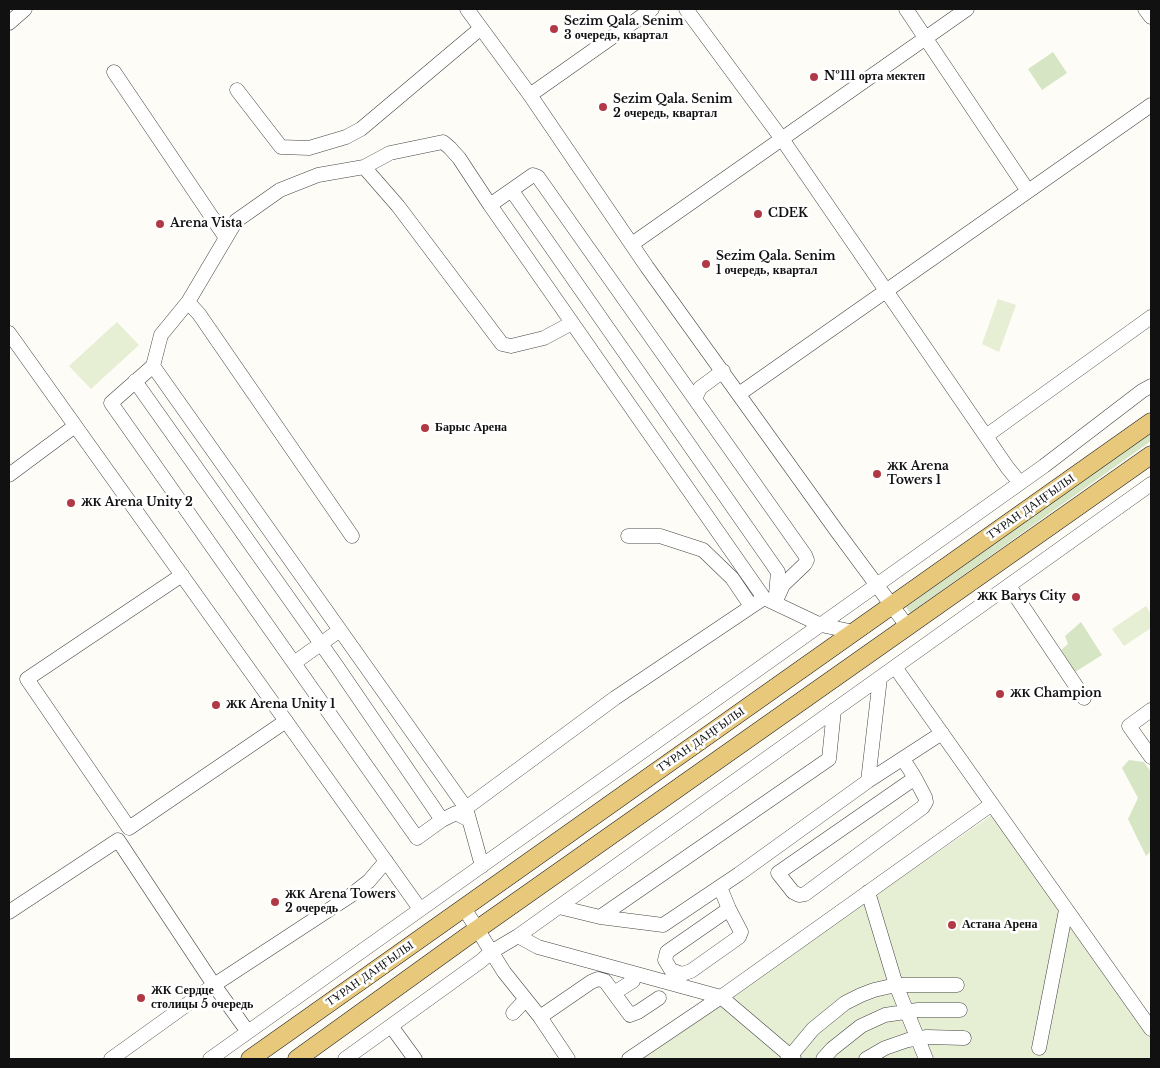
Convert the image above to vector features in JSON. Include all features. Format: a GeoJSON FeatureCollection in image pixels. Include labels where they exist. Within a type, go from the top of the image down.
{"type":"FeatureCollection","features":[{"type":"Feature","properties":{"kind":"main road","name":"ТҰРАН ДАҢҒЫЛЫ"},"geometry":{"type":"LineString","coordinates":[[250,1059],[1151,422]]}},
{"type":"Feature","properties":{"kind":"main road","name":"ТҰРАН ДАҢҒЫЛЫ"},"geometry":{"type":"LineString","coordinates":[[297,1059],[478,929],[1151,455]]}},
{"type":"Feature","properties":{"kind":"street"},"geometry":{"type":"LineString","coordinates":[[9,23],[25,9]]}},
{"type":"Feature","properties":{"kind":"street"},"geometry":{"type":"LineString","coordinates":[[467,9],[530,95],[632,244],[836,530],[907,626]]}},
{"type":"Feature","properties":{"kind":"street"},"geometry":{"type":"LineString","coordinates":[[530,95],[652,9]]}},
{"type":"Feature","properties":{"kind":"street"},"geometry":{"type":"LineString","coordinates":[[686,9],[782,139],[1020,484]]}},
{"type":"Feature","properties":{"kind":"street"},"geometry":{"type":"LineString","coordinates":[[906,9],[1028,191]]}},
{"type":"Feature","properties":{"kind":"street"},"geometry":{"type":"LineString","coordinates":[[632,244],[967,9]]}},
{"type":"Feature","properties":{"kind":"street"},"geometry":{"type":"LineString","coordinates":[[1145,9],[1151,17]]}},
{"type":"Feature","properties":{"kind":"street"},"geometry":{"type":"LineString","coordinates":[[237,90],[281,147],[309,148],[346,138],[361,129],[480,28]]}},
{"type":"Feature","properties":{"kind":"street"},"geometry":{"type":"LineString","coordinates":[[114,72],[226,238]]}},
{"type":"Feature","properties":{"kind":"street"},"geometry":{"type":"LineString","coordinates":[[740,394],[1151,105]]}},
{"type":"Feature","properties":{"kind":"street"},"geometry":{"type":"LineString","coordinates":[[490,206],[533,175],[538,177],[807,560],[806,564],[782,585],[772,600],[751,606],[615,698],[468,814],[456,813],[442,820],[417,838],[111,403],[153,366],[162,335],[188,302],[236,221],[280,190],[318,175],[364,167],[390,153],[443,142],[459,158],[490,206],[572,323],[772,600],[821,625],[854,632]]}},
{"type":"Feature","properties":{"kind":"street"},"geometry":{"type":"LineString","coordinates":[[364,167],[398,206],[502,344],[511,346],[544,338],[572,323]]}},
{"type":"Feature","properties":{"kind":"street"},"geometry":{"type":"LineString","coordinates":[[512,191],[778,572],[772,600]]}},
{"type":"Feature","properties":{"kind":"street"},"geometry":{"type":"LineString","coordinates":[[188,302],[199,314],[352,536]]}},
{"type":"Feature","properties":{"kind":"street"},"geometry":{"type":"LineString","coordinates":[[986,436],[1151,317]]}},
{"type":"Feature","properties":{"kind":"street"},"geometry":{"type":"LineString","coordinates":[[9,333],[420,909]]}},
{"type":"Feature","properties":{"kind":"street"},"geometry":{"type":"LineString","coordinates":[[153,366],[468,814],[482,866]]}},
{"type":"Feature","properties":{"kind":"street"},"geometry":{"type":"LineString","coordinates":[[695,399],[700,388],[723,371]]}},
{"type":"Feature","properties":{"kind":"street"},"geometry":{"type":"LineString","coordinates":[[135,380],[321,643],[442,820]]}},
{"type":"Feature","properties":{"kind":"street"},"geometry":{"type":"LineString","coordinates":[[210,1059],[1020,484],[1151,386]]}},
{"type":"Feature","properties":{"kind":"street"},"geometry":{"type":"LineString","coordinates":[[9,475],[75,426]]}},
{"type":"Feature","properties":{"kind":"street"},"geometry":{"type":"LineString","coordinates":[[345,1059],[491,952],[518,936],[559,907],[1151,484]]}},
{"type":"Feature","properties":{"kind":"street"},"geometry":{"type":"LineString","coordinates":[[628,536],[660,536],[702,550],[732,578],[751,606]]}},
{"type":"Feature","properties":{"kind":"street"},"geometry":{"type":"LineString","coordinates":[[129,828],[27,679],[182,575]]}},
{"type":"Feature","properties":{"kind":"street"},"geometry":{"type":"LineString","coordinates":[[1009,586],[1084,698]]}},
{"type":"Feature","properties":{"kind":"street"},"geometry":{"type":"LineString","coordinates":[[294,663],[340,630]]}},
{"type":"Feature","properties":{"kind":"street"},"geometry":{"type":"LineString","coordinates":[[895,667],[1151,1029]]}},
{"type":"Feature","properties":{"kind":"street"},"geometry":{"type":"LineString","coordinates":[[868,781],[880,678]]}},
{"type":"Feature","properties":{"kind":"street"},"geometry":{"type":"LineString","coordinates":[[600,917],[829,759],[834,710]]}},
{"type":"Feature","properties":{"kind":"street"},"geometry":{"type":"LineString","coordinates":[[1151,710],[1129,726],[1151,756]]}},
{"type":"Feature","properties":{"kind":"street"},"geometry":{"type":"LineString","coordinates":[[9,912],[118,840],[129,828],[286,721]]}},
{"type":"Feature","properties":{"kind":"street"},"geometry":{"type":"LineString","coordinates":[[559,907],[600,917],[663,925],[720,887],[868,781],[942,733]]}},
{"type":"Feature","properties":{"kind":"street"},"geometry":{"type":"LineString","coordinates":[[764,856],[792,892],[799,895],[805,894],[923,807],[926,802],[925,797],[904,759]]}},
{"type":"Feature","properties":{"kind":"street"},"geometry":{"type":"LineString","coordinates":[[778,873],[915,778]]}},
{"type":"Feature","properties":{"kind":"street"},"geometry":{"type":"LineString","coordinates":[[629,1059],[721,998],[992,804]]}},
{"type":"Feature","properties":{"kind":"street"},"geometry":{"type":"LineString","coordinates":[[118,840],[214,985],[248,1032]]}},
{"type":"Feature","properties":{"kind":"street"},"geometry":{"type":"LineString","coordinates":[[111,1059],[214,985],[350,896],[369,881],[386,861]]}},
{"type":"Feature","properties":{"kind":"street"},"geometry":{"type":"LineString","coordinates":[[720,887],[728,909],[741,932],[739,937],[691,971],[682,974],[671,970],[665,960],[667,952],[728,909]]}},
{"type":"Feature","properties":{"kind":"street"},"geometry":{"type":"LineString","coordinates":[[868,892],[896,985],[926,1059]]}},
{"type":"Feature","properties":{"kind":"street"},"geometry":{"type":"LineString","coordinates":[[464,908],[491,952],[525,1000],[540,1017],[568,1059]]}},
{"type":"Feature","properties":{"kind":"street"},"geometry":{"type":"LineString","coordinates":[[1039,1048],[1066,910]]}},
{"type":"Feature","properties":{"kind":"street"},"geometry":{"type":"LineString","coordinates":[[518,936],[538,948],[721,998],[791,1058],[812,1029],[845,1003],[874,990],[896,985],[957,985]]}},
{"type":"Feature","properties":{"kind":"street"},"geometry":{"type":"LineString","coordinates":[[540,1017],[598,979],[605,981],[630,1015],[659,998]]}},
{"type":"Feature","properties":{"kind":"street"},"geometry":{"type":"LineString","coordinates":[[614,993],[633,981]]}},
{"type":"Feature","properties":{"kind":"street"},"geometry":{"type":"LineString","coordinates":[[513,1013],[525,1000]]}},
{"type":"Feature","properties":{"kind":"street"},"geometry":{"type":"LineString","coordinates":[[823,1059],[837,1044],[861,1026],[885,1015],[906,1011],[960,1010]]}},
{"type":"Feature","properties":{"kind":"street"},"geometry":{"type":"LineString","coordinates":[[391,1026],[411,1058]]}},
{"type":"Feature","properties":{"kind":"street"},"geometry":{"type":"LineString","coordinates":[[866,1059],[893,1044],[917,1038],[964,1038]]}},
{"type":"Feature","properties":{"kind":"green space"},"geometry":{"type":"Polygon","coordinates":[[[1053,52],[1067,73],[1042,90],[1028,69],[1053,52]]]}},
{"type":"Feature","properties":{"kind":"green space"},"geometry":{"type":"Polygon","coordinates":[[[998,299],[1016,305],[999,352],[982,344],[998,299]]]}},
{"type":"Feature","properties":{"kind":"green space"},"geometry":{"type":"Polygon","coordinates":[[[117,322],[139,345],[91,389],[69,366],[117,322]]]}},
{"type":"Feature","properties":{"kind":"green space"},"geometry":{"type":"Polygon","coordinates":[[[1151,432],[1151,441],[910,613],[906,607],[1151,432]]]}},
{"type":"Feature","properties":{"kind":"green space"},"geometry":{"type":"Polygon","coordinates":[[[1146,606],[1151,614],[1151,628],[1124,646],[1112,629],[1146,606]]]}},
{"type":"Feature","properties":{"kind":"green space"},"geometry":{"type":"Polygon","coordinates":[[[1081,622],[1102,655],[1075,672],[1061,650],[1068,644],[1065,636],[1081,622]]]}},
{"type":"Feature","properties":{"kind":"green space"},"geometry":{"type":"Polygon","coordinates":[[[1129,760],[1144,762],[1151,772],[1151,851],[1146,856],[1128,819],[1138,798],[1122,768],[1129,760]]]}},
{"type":"Feature","properties":{"kind":"green space","name":"Астана Арена"},"geometry":{"type":"Polygon","coordinates":[[[995,813],[1151,1037],[1151,1059],[638,1059],[995,813]]]}},
{"type":"Feature","properties":{"kind":"place","name":"Sezim Qala. Senim 3 очередь, квартал"},"geometry":{"type":"Point","coordinates":[554,29]}},
{"type":"Feature","properties":{"kind":"place","name":"№111 орта мектеп"},"geometry":{"type":"Point","coordinates":[814,77]}},
{"type":"Feature","properties":{"kind":"place","name":"Sezim Qala. Senim 2 очередь, квартал"},"geometry":{"type":"Point","coordinates":[603,107]}},
{"type":"Feature","properties":{"kind":"place","name":"CDEK"},"geometry":{"type":"Point","coordinates":[758,214]}},
{"type":"Feature","properties":{"kind":"place","name":"Arena Vista"},"geometry":{"type":"Point","coordinates":[160,224]}},
{"type":"Feature","properties":{"kind":"place","name":"Sezim Qala. Senim 1 очередь, квартал"},"geometry":{"type":"Point","coordinates":[706,264]}},
{"type":"Feature","properties":{"kind":"place","name":"Барыс Арена"},"geometry":{"type":"Point","coordinates":[425,428]}},
{"type":"Feature","properties":{"kind":"place","name":"ЖК Arena Towers 1"},"geometry":{"type":"Point","coordinates":[877,474]}},
{"type":"Feature","properties":{"kind":"place","name":"ЖК Arena Unity 2"},"geometry":{"type":"Point","coordinates":[71,503]}},
{"type":"Feature","properties":{"kind":"place","name":"ЖК Barys City"},"geometry":{"type":"Point","coordinates":[1076,597]}},
{"type":"Feature","properties":{"kind":"place","name":"ЖК Champion"},"geometry":{"type":"Point","coordinates":[1000,694]}},
{"type":"Feature","properties":{"kind":"place","name":"ЖК Arena Unity 1"},"geometry":{"type":"Point","coordinates":[216,705]}},
{"type":"Feature","properties":{"kind":"place","name":"ЖК Arena Towers 2 очередь"},"geometry":{"type":"Point","coordinates":[275,902]}},
{"type":"Feature","properties":{"kind":"place","name":"Астана Арена"},"geometry":{"type":"Point","coordinates":[952,925]}},
{"type":"Feature","properties":{"kind":"place","name":"ЖК Сердце столицы 5 очередь"},"geometry":{"type":"Point","coordinates":[141,998]}}]}
